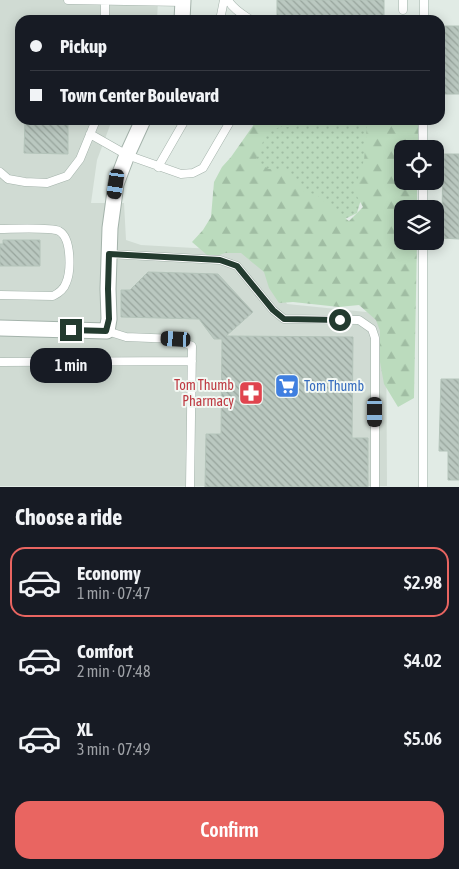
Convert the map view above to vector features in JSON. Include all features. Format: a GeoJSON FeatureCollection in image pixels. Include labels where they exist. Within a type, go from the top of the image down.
{"type":"FeatureCollection","features":[{"type":"Feature","properties":{"kind":"street"},"geometry":{"type":"LineString","coordinates":[[182,15],[183,1]]}},
{"type":"Feature","properties":{"kind":"street"},"geometry":{"type":"LineString","coordinates":[[0,328],[106,331],[109,319],[110,228],[116,184],[140,125]]}},
{"type":"Feature","properties":{"kind":"lane"},"geometry":{"type":"LineString","coordinates":[[68,0],[183,1]]}},
{"type":"Feature","properties":{"kind":"lane"},"geometry":{"type":"LineString","coordinates":[[105,15],[106,0]]}},
{"type":"Feature","properties":{"kind":"lane"},"geometry":{"type":"LineString","coordinates":[[221,15],[224,0]]}},
{"type":"Feature","properties":{"kind":"lane"},"geometry":{"type":"LineString","coordinates":[[228,0],[243,15]]}},
{"type":"Feature","properties":{"kind":"lane"},"geometry":{"type":"LineString","coordinates":[[403,0],[403,10]]}},
{"type":"Feature","properties":{"kind":"lane"},"geometry":{"type":"LineString","coordinates":[[424,0],[424,15]]}},
{"type":"Feature","properties":{"kind":"lane"},"geometry":{"type":"LineString","coordinates":[[0,172],[8,179],[24,182],[47,183],[67,176],[80,159],[94,125]]}},
{"type":"Feature","properties":{"kind":"lane"},"geometry":{"type":"LineString","coordinates":[[158,167],[182,125]]}},
{"type":"Feature","properties":{"kind":"lane"},"geometry":{"type":"LineString","coordinates":[[90,134],[127,155],[181,174],[192,173],[203,168],[227,125]]}},
{"type":"Feature","properties":{"kind":"lane"},"geometry":{"type":"LineString","coordinates":[[423,125],[423,140]]}},
{"type":"Feature","properties":{"kind":"lane"},"geometry":{"type":"LineString","coordinates":[[0,229],[46,229],[59,231],[66,237],[70,250],[66,283],[59,293],[53,296],[0,296]]}},
{"type":"Feature","properties":{"kind":"lane"},"geometry":{"type":"LineString","coordinates":[[423,250],[423,486]]}},
{"type":"Feature","properties":{"kind":"lane"},"geometry":{"type":"LineString","coordinates":[[109,254],[220,260],[237,266],[273,310],[284,319],[359,320],[372,328],[376,338],[375,486]]}},
{"type":"Feature","properties":{"kind":"lane"},"geometry":{"type":"LineString","coordinates":[[106,331],[126,337],[176,339],[192,346],[190,486]]}},
{"type":"Feature","properties":{"kind":"lane"},"geometry":{"type":"LineString","coordinates":[[0,362],[192,362]]}},
{"type":"Feature","properties":{"kind":"shaded area"},"geometry":{"type":"Polygon","coordinates":[[[0,0],[158,0],[157,15],[15,15],[15,125],[110,125],[97,160],[91,203],[124,203],[126,240],[141,245],[212,249],[238,247],[268,271],[287,304],[386,314],[387,486],[0,486],[0,0]]]}},
{"type":"Feature","properties":{"kind":"green space"},"geometry":{"type":"Polygon","coordinates":[[[253,125],[297,125],[297,127],[281,127],[267,131],[256,160],[268,169],[288,169],[303,191],[317,195],[333,210],[349,221],[363,207],[354,191],[364,160],[367,125],[418,125],[418,140],[394,140],[394,190],[417,190],[417,200],[394,200],[394,250],[417,250],[414,398],[398,407],[384,384],[380,362],[380,331],[376,320],[359,305],[339,307],[293,302],[279,303],[269,288],[264,272],[241,253],[207,255],[192,242],[211,217],[214,182],[222,167],[253,125]]]}},
{"type":"Feature","properties":{"kind":"green space"},"geometry":{"type":"Polygon","coordinates":[[[260,125],[376,125],[376,148],[357,213],[335,224],[234,166],[260,125]]]}},
{"type":"Feature","properties":{"kind":"building"},"geometry":{"type":"Polygon","coordinates":[[[277,0],[384,0],[384,15],[277,15],[277,0]]]}},
{"type":"Feature","properties":{"kind":"building"},"geometry":{"type":"Polygon","coordinates":[[[445,26],[459,26],[459,94],[445,94],[445,26]]]}},
{"type":"Feature","properties":{"kind":"building"},"geometry":{"type":"Polygon","coordinates":[[[25,125],[68,125],[68,154],[24,153],[25,125]]]}},
{"type":"Feature","properties":{"kind":"building"},"geometry":{"type":"Polygon","coordinates":[[[444,154],[459,154],[459,239],[444,238],[444,200],[442,200],[444,154]]]}},
{"type":"Feature","properties":{"kind":"building"},"geometry":{"type":"Polygon","coordinates":[[[3,240],[40,240],[40,266],[0,266],[0,244],[3,244],[3,240]]]}},
{"type":"Feature","properties":{"kind":"building","name":"Tom Thumb"},"geometry":{"type":"Polygon","coordinates":[[[148,272],[218,274],[253,312],[226,336],[353,337],[352,438],[368,438],[368,487],[205,487],[206,434],[221,434],[222,339],[214,339],[199,319],[121,317],[121,290],[130,290],[148,272]]]}},
{"type":"Feature","properties":{"kind":"building"},"geometry":{"type":"Polygon","coordinates":[[[441,379],[459,379],[459,480],[448,480],[448,451],[439,451],[441,379]]]}},
{"type":"Feature","properties":{"kind":"place","name":"Tom Thumb"},"geometry":{"type":"Point","coordinates":[287,386]}},
{"type":"Feature","properties":{"kind":"place","name":"Tom Thumb Pharmacy"},"geometry":{"type":"Point","coordinates":[251,393]}},
{"type":"Feature","properties":{"kind":"route"},"geometry":{"type":"LineString","coordinates":[[71,330],[106,331],[109,319],[109,254],[220,260],[237,266],[273,310],[284,319],[340,320]]}}]}
